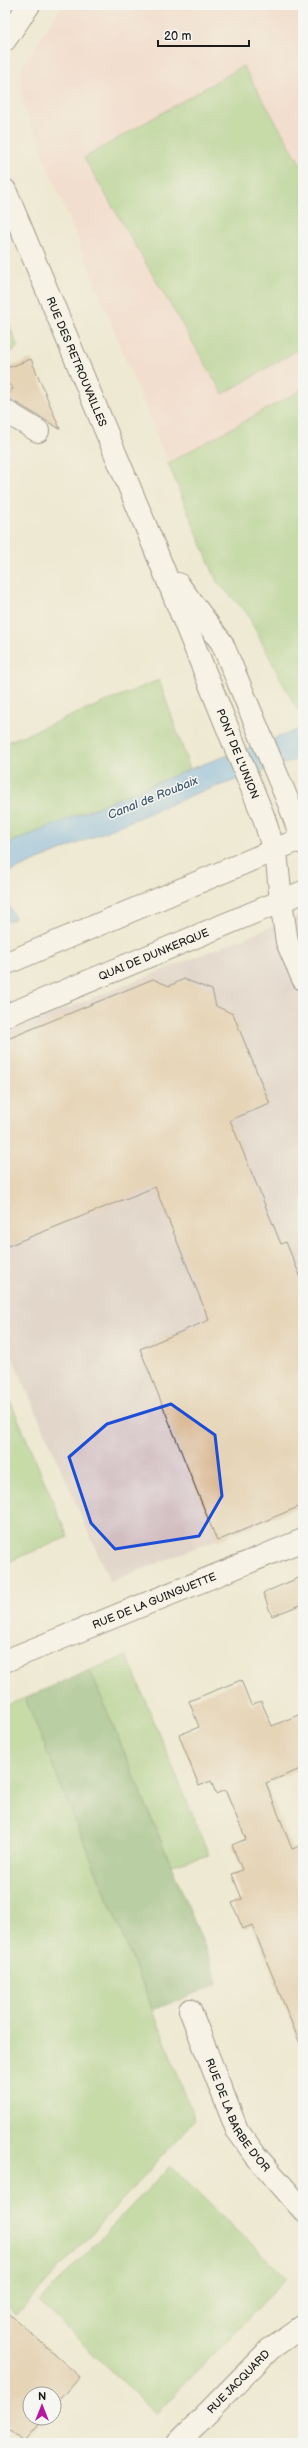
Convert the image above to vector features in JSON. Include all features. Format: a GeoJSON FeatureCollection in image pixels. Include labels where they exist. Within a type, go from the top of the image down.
{"type":"FeatureCollection","features":[{"type":"Feature","properties":{"kind":"street"},"geometry":{"type":"LineString","coordinates":[[5,40],[29,5]]}},
{"type":"Feature","properties":{"kind":"street","name":"RUE DES RETROUVAILLES"},"geometry":{"type":"LineString","coordinates":[[5,190],[149,534],[211,690]]}},
{"type":"Feature","properties":{"kind":"street"},"geometry":{"type":"LineString","coordinates":[[5,411],[38,431]]}},
{"type":"Feature","properties":{"kind":"street","name":"RUE DES RETROUVAILLES"},"geometry":{"type":"LineString","coordinates":[[149,534],[161,558],[192,606],[222,643],[239,680],[303,840]]}},
{"type":"Feature","properties":{"kind":"street","name":"PONT DE L'UNION"},"geometry":{"type":"LineString","coordinates":[[211,690],[264,818],[274,850],[287,942],[303,979]]}},
{"type":"Feature","properties":{"kind":"street"},"geometry":{"type":"LineString","coordinates":[[5,964],[274,850],[303,840]]}},
{"type":"Feature","properties":{"kind":"street","name":"QUAI DE DUNKERQUE"},"geometry":{"type":"LineString","coordinates":[[5,1016],[303,892]]}},
{"type":"Feature","properties":{"kind":"street","name":"RUE DE LA GUINGUETTE"},"geometry":{"type":"LineString","coordinates":[[5,1661],[303,1540]]}},
{"type":"Feature","properties":{"kind":"street","name":"RUE DE LA BARBE D'OR"},"geometry":{"type":"LineString","coordinates":[[190,2010],[237,2130],[256,2156],[303,2210]]}},
{"type":"Feature","properties":{"kind":"street","name":"RUE JACQUARD"},"geometry":{"type":"LineString","coordinates":[[178,2443],[270,2349],[303,2326]]}},
{"type":"Feature","properties":{"kind":"highlighted area"},"geometry":{"type":"Polygon","coordinates":[[[171,1404],[215,1435],[222,1496],[199,1536],[115,1549],[91,1523],[69,1457],[107,1424],[171,1404]]]}},
{"type":"Feature","properties":{"kind":"shaded area"},"geometry":{"type":"Polygon","coordinates":[[[62,5],[303,5],[303,389],[168,463],[22,103],[21,68],[62,5]]]}},
{"type":"Feature","properties":{"kind":"shaded area"},"geometry":{"type":"Polygon","coordinates":[[[303,914],[303,1505],[110,1582],[5,1340],[5,1033],[303,914]]]}},
{"type":"Feature","properties":{"kind":"green space"},"geometry":{"type":"Polygon","coordinates":[[[243,66],[303,168],[303,347],[223,394],[84,158],[243,66]]]}},
{"type":"Feature","properties":{"kind":"green space"},"geometry":{"type":"Polygon","coordinates":[[[5,314],[18,347],[5,357],[5,314]]]}},
{"type":"Feature","properties":{"kind":"green space"},"geometry":{"type":"Polygon","coordinates":[[[303,389],[303,709],[298,712],[246,612],[217,582],[168,463],[303,389]]]}},
{"type":"Feature","properties":{"kind":"green space"},"geometry":{"type":"Polygon","coordinates":[[[159,680],[190,769],[5,845],[5,743],[159,680]]]}},
{"type":"Feature","properties":{"kind":"green space"},"geometry":{"type":"Polygon","coordinates":[[[5,1388],[68,1537],[5,1563],[5,1388]]]}},
{"type":"Feature","properties":{"kind":"green space"},"geometry":{"type":"Polygon","coordinates":[[[127,1656],[209,1855],[171,1865],[90,1670],[127,1656]]]}},
{"type":"Feature","properties":{"kind":"green space"},"geometry":{"type":"Polygon","coordinates":[[[90,1670],[204,1945],[218,1984],[153,2010],[25,1698],[90,1670]]]}},
{"type":"Feature","properties":{"kind":"green space"},"geometry":{"type":"Polygon","coordinates":[[[25,1698],[153,2010],[195,2120],[17,2315],[5,2304],[5,1706],[25,1698]]]}},
{"type":"Feature","properties":{"kind":"green space"},"geometry":{"type":"Polygon","coordinates":[[[170,2166],[287,2278],[156,2414],[39,2302],[170,2166]]]}},
{"type":"Feature","properties":{"kind":"water","name":"Canal de Roubaix"},"geometry":{"type":"Polygon","coordinates":[[[303,728],[303,758],[197,793],[5,874],[5,845],[190,769],[303,728]]]}},
{"type":"Feature","properties":{"kind":"water"},"geometry":{"type":"Polygon","coordinates":[[[5,897],[15,919],[5,922],[5,897]]]}},
{"type":"Feature","properties":{"kind":"building"},"geometry":{"type":"Polygon","coordinates":[[[31,359],[60,429],[7,397],[13,388],[5,381],[5,369],[31,359]]]}},
{"type":"Feature","properties":{"kind":"building"},"geometry":{"type":"Polygon","coordinates":[[[153,979],[169,986],[184,979],[212,990],[216,1006],[233,1014],[270,1104],[230,1120],[281,1244],[286,1242],[303,1283],[303,1505],[217,1541],[140,1349],[209,1320],[155,1187],[5,1247],[5,1040],[153,979]]]}},
{"type":"Feature","properties":{"kind":"building"},"geometry":{"type":"Polygon","coordinates":[[[303,1576],[303,1604],[272,1616],[263,1593],[303,1576]]]}},
{"type":"Feature","properties":{"kind":"building"},"geometry":{"type":"Polygon","coordinates":[[[241,1680],[251,1705],[261,1701],[272,1726],[303,1713],[303,1768],[266,1783],[292,1849],[303,1845],[303,2046],[301,2046],[252,1925],[243,1929],[232,1903],[242,1899],[232,1874],[242,1870],[232,1845],[246,1839],[225,1790],[216,1794],[211,1781],[199,1786],[179,1735],[199,1727],[189,1701],[241,1680]]]}},
{"type":"Feature","properties":{"kind":"building"},"geometry":{"type":"Polygon","coordinates":[[[5,2310],[80,2377],[62,2398],[62,2386],[22,2386],[22,2426],[38,2426],[24,2442],[5,2426],[5,2310]]]}}]}
